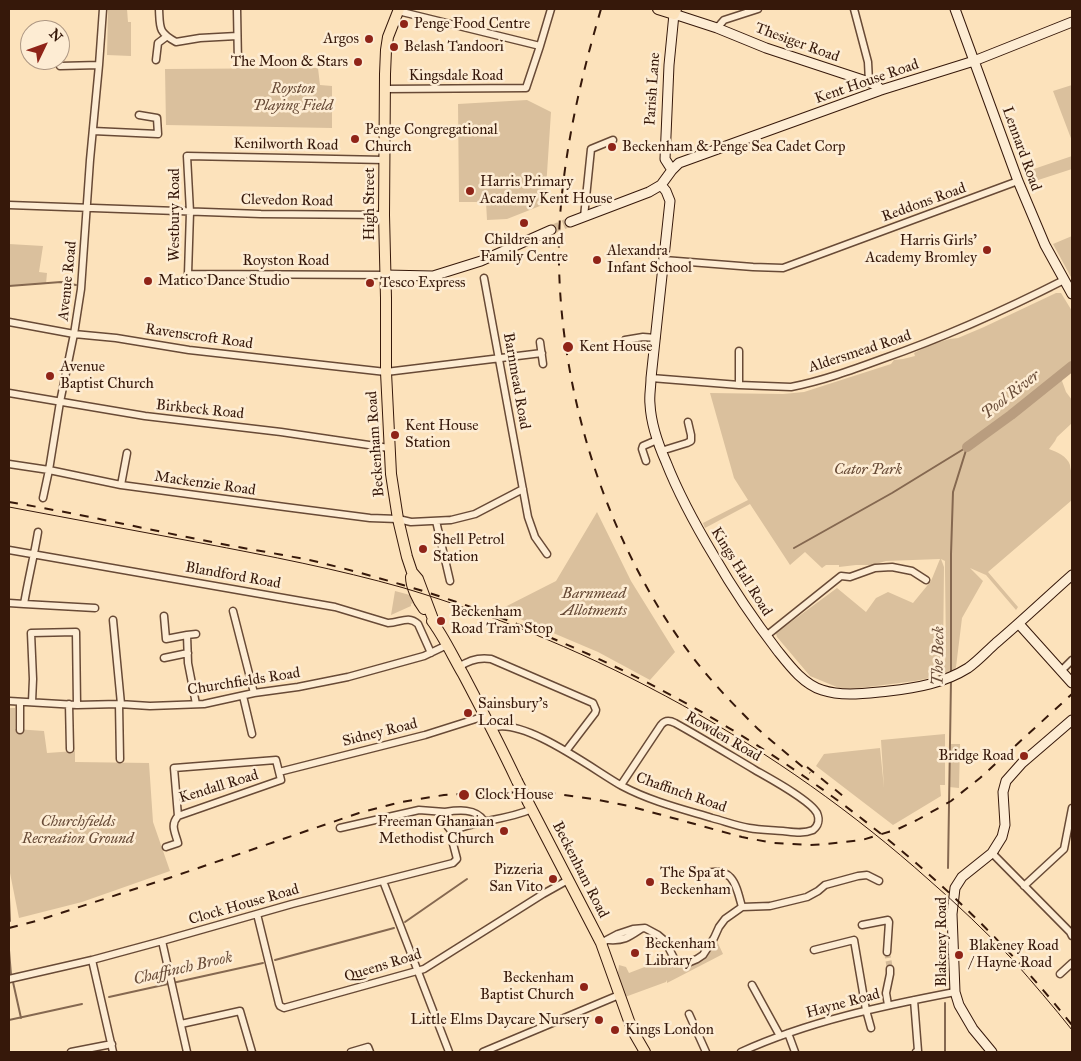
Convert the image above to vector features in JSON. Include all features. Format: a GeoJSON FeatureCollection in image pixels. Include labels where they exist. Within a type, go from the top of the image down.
{"type":"FeatureCollection","features":[{"type":"Feature","properties":{"kind":"main road"},"geometry":{"type":"LineString","coordinates":[[658,9],[675,12]]}},
{"type":"Feature","properties":{"kind":"main road","name":"High Street"},"geometry":{"type":"LineString","coordinates":[[386,372],[384,214],[386,50],[388,37],[399,10]]}},
{"type":"Feature","properties":{"kind":"main road","name":"Beckenham Road"},"geometry":{"type":"LineString","coordinates":[[386,372],[391,474],[398,519],[412,572],[411,581],[421,606],[436,626],[486,716],[517,781],[527,808],[604,942],[619,995],[631,1027],[645,1052]]}},
{"type":"Feature","properties":{"kind":"street","name":"Avenue Road"},"geometry":{"type":"LineString","coordinates":[[43,498],[81,288],[90,160],[100,65],[102,9]]}},
{"type":"Feature","properties":{"kind":"street"},"geometry":{"type":"LineString","coordinates":[[159,9],[160,28],[166,37],[176,42],[200,38],[237,36]]}},
{"type":"Feature","properties":{"kind":"street"},"geometry":{"type":"LineString","coordinates":[[237,9],[238,64]]}},
{"type":"Feature","properties":{"kind":"street"},"geometry":{"type":"LineString","coordinates":[[399,10],[540,46],[551,9]]}},
{"type":"Feature","properties":{"kind":"street"},"geometry":{"type":"LineString","coordinates":[[717,28],[724,20],[758,9]]}},
{"type":"Feature","properties":{"kind":"street"},"geometry":{"type":"LineString","coordinates":[[854,9],[868,62],[869,82]]}},
{"type":"Feature","properties":{"kind":"street","name":"Lennard Road"},"geometry":{"type":"LineString","coordinates":[[955,9],[1018,181],[1045,245],[1072,294]]}},
{"type":"Feature","properties":{"kind":"street","name":"Thesiger Road"},"geometry":{"type":"LineString","coordinates":[[675,12],[766,48],[869,82],[881,90]]}},
{"type":"Feature","properties":{"kind":"street","name":"Parish Lane"},"geometry":{"type":"LineString","coordinates":[[672,170],[665,159],[669,72],[675,12]]}},
{"type":"Feature","properties":{"kind":"street","name":"Kent House Road"},"geometry":{"type":"LineString","coordinates":[[672,170],[679,163],[881,90],[974,61],[1072,22]]}},
{"type":"Feature","properties":{"kind":"street"},"geometry":{"type":"LineString","coordinates":[[156,60],[158,43],[166,37]]}},
{"type":"Feature","properties":{"kind":"street","name":"Kingsdale Road"},"geometry":{"type":"LineString","coordinates":[[385,89],[526,88],[540,46]]}},
{"type":"Feature","properties":{"kind":"street"},"geometry":{"type":"LineString","coordinates":[[70,66],[100,65]]}},
{"type":"Feature","properties":{"kind":"street"},"geometry":{"type":"LineString","coordinates":[[94,131],[158,134],[157,118],[139,115]]}},
{"type":"Feature","properties":{"kind":"street"},"geometry":{"type":"LineString","coordinates":[[584,217],[591,149],[614,140]]}},
{"type":"Feature","properties":{"kind":"street","name":"Kenilworth Road"},"geometry":{"type":"LineString","coordinates":[[187,156],[385,160]]}},
{"type":"Feature","properties":{"kind":"street","name":"Westbury Road"},"geometry":{"type":"LineString","coordinates":[[187,156],[190,212],[188,274]]}},
{"type":"Feature","properties":{"kind":"street"},"geometry":{"type":"LineString","coordinates":[[570,222],[649,192],[661,185],[672,170]]}},
{"type":"Feature","properties":{"kind":"street","name":"Reddons Road"},"geometry":{"type":"LineString","coordinates":[[664,260],[783,268],[1018,181]]}},
{"type":"Feature","properties":{"kind":"street","name":"Kings Hall Road"},"geometry":{"type":"LineString","coordinates":[[661,185],[670,201],[651,378],[650,404],[657,440],[697,529],[734,591],[766,636],[797,673],[809,684],[820,690],[833,693],[864,694],[908,689],[943,680],[972,664],[1072,575]]}},
{"type":"Feature","properties":{"kind":"street","name":"Clevedon Road"},"geometry":{"type":"LineString","coordinates":[[9,205],[261,214],[384,214]]}},
{"type":"Feature","properties":{"kind":"street"},"geometry":{"type":"LineString","coordinates":[[385,275],[433,276],[481,261],[551,230]]}},
{"type":"Feature","properties":{"kind":"street","name":"Royston Road"},"geometry":{"type":"LineString","coordinates":[[188,274],[385,275]]}},
{"type":"Feature","properties":{"kind":"street","name":"Barnmead Road"},"geometry":{"type":"LineString","coordinates":[[484,278],[528,517],[535,537],[547,554]]}},
{"type":"Feature","properties":{"kind":"street","name":"Aldersmead Road"},"geometry":{"type":"LineString","coordinates":[[651,378],[791,387],[828,378],[928,343],[995,314],[1064,280]]}},
{"type":"Feature","properties":{"kind":"street","name":"Ravenscroft Road"},"geometry":{"type":"LineString","coordinates":[[9,322],[74,334],[116,338],[189,350],[386,372],[542,353]]}},
{"type":"Feature","properties":{"kind":"street"},"geometry":{"type":"LineString","coordinates":[[625,340],[643,337],[656,338]]}},
{"type":"Feature","properties":{"kind":"street"},"geometry":{"type":"LineString","coordinates":[[540,342],[543,364]]}},
{"type":"Feature","properties":{"kind":"street"},"geometry":{"type":"LineString","coordinates":[[739,351],[739,385]]}},
{"type":"Feature","properties":{"kind":"street","name":"Birkbeck Road"},"geometry":{"type":"LineString","coordinates":[[9,393],[145,416],[281,432],[389,448]]}},
{"type":"Feature","properties":{"kind":"street"},"geometry":{"type":"LineString","coordinates":[[661,451],[691,440],[688,422]]}},
{"type":"Feature","properties":{"kind":"street"},"geometry":{"type":"LineString","coordinates":[[646,461],[642,449],[643,446],[657,440]]}},
{"type":"Feature","properties":{"kind":"street"},"geometry":{"type":"LineString","coordinates":[[121,485],[127,453]]}},
{"type":"Feature","properties":{"kind":"street","name":"Mackenzie Road"},"geometry":{"type":"LineString","coordinates":[[9,464],[121,485],[370,518],[398,519]]}},
{"type":"Feature","properties":{"kind":"street"},"geometry":{"type":"LineString","coordinates":[[398,519],[411,522],[451,520],[475,514],[523,489]]}},
{"type":"Feature","properties":{"kind":"street"},"geometry":{"type":"LineString","coordinates":[[436,521],[450,581]]}},
{"type":"Feature","properties":{"kind":"street"},"geometry":{"type":"LineString","coordinates":[[24,604],[38,532]]}},
{"type":"Feature","properties":{"kind":"street","name":"Blandford Road"},"geometry":{"type":"LineString","coordinates":[[9,550],[326,606],[388,623],[410,619],[418,624],[431,654]]}},
{"type":"Feature","properties":{"kind":"street"},"geometry":{"type":"LineString","coordinates":[[766,636],[841,576],[850,577],[875,568],[892,567],[912,571],[926,580]]}},
{"type":"Feature","properties":{"kind":"street"},"geometry":{"type":"LineString","coordinates":[[9,603],[95,608]]}},
{"type":"Feature","properties":{"kind":"street"},"geometry":{"type":"LineString","coordinates":[[233,611],[254,693]]}},
{"type":"Feature","properties":{"kind":"street"},"geometry":{"type":"LineString","coordinates":[[164,616],[166,639],[196,634]]}},
{"type":"Feature","properties":{"kind":"street"},"geometry":{"type":"LineString","coordinates":[[113,620],[120,704],[120,759]]}},
{"type":"Feature","properties":{"kind":"street"},"geometry":{"type":"LineString","coordinates":[[1019,624],[1072,683]]}},
{"type":"Feature","properties":{"kind":"street"},"geometry":{"type":"LineString","coordinates":[[32,702],[31,632],[76,632],[77,705]]}},
{"type":"Feature","properties":{"kind":"street"},"geometry":{"type":"LineString","coordinates":[[187,635],[190,674],[196,704]]}},
{"type":"Feature","properties":{"kind":"street","name":"Churchfields Road"},"geometry":{"type":"LineString","coordinates":[[9,701],[77,705],[120,704],[150,706],[212,702],[348,677],[431,654],[447,645]]}},
{"type":"Feature","properties":{"kind":"street"},"geometry":{"type":"LineString","coordinates":[[164,658],[188,653]]}},
{"type":"Feature","properties":{"kind":"street"},"geometry":{"type":"LineString","coordinates":[[459,667],[474,659],[483,657],[491,659],[593,703],[596,710],[595,713],[566,751]]}},
{"type":"Feature","properties":{"kind":"street"},"geometry":{"type":"LineString","coordinates":[[1061,670],[1072,660]]}},
{"type":"Feature","properties":{"kind":"street"},"geometry":{"type":"LineString","coordinates":[[243,696],[252,734]]}},
{"type":"Feature","properties":{"kind":"street"},"geometry":{"type":"LineString","coordinates":[[20,702],[20,730]]}},
{"type":"Feature","properties":{"kind":"street"},"geometry":{"type":"LineString","coordinates":[[69,704],[70,749]]}},
{"type":"Feature","properties":{"kind":"street","name":"Sidney Road"},"geometry":{"type":"LineString","coordinates":[[279,772],[424,735],[486,716]]}},
{"type":"Feature","properties":{"kind":"street","name":"Rowden Road"},"geometry":{"type":"LineString","coordinates":[[621,786],[660,725],[670,720],[784,787]]}},
{"type":"Feature","properties":{"kind":"street","name":"Blakeney Road"},"geometry":{"type":"LineString","coordinates":[[992,1052],[973,1029],[959,1005],[955,992],[952,914],[955,888],[962,877],[992,853],[1002,837],[1005,824],[1003,792],[1006,781],[1022,764],[1072,720]]}},
{"type":"Feature","properties":{"kind":"street","name":"Chaffinch Road"},"geometry":{"type":"LineString","coordinates":[[492,728],[502,726],[539,737],[566,751],[621,786],[644,797],[749,828],[801,833],[813,830],[818,823],[816,812],[811,805],[784,787]]}},
{"type":"Feature","properties":{"kind":"street","name":"Kendall Road"},"geometry":{"type":"LineString","coordinates":[[276,760],[279,772],[281,780],[178,816],[174,768],[276,760]]}},
{"type":"Feature","properties":{"kind":"street"},"geometry":{"type":"LineString","coordinates":[[452,832],[456,829],[527,808]]}},
{"type":"Feature","properties":{"kind":"street"},"geometry":{"type":"LineString","coordinates":[[1024,886],[1064,849],[1072,808]]}},
{"type":"Feature","properties":{"kind":"street"},"geometry":{"type":"LineString","coordinates":[[340,828],[419,810],[466,811],[477,814],[484,821]]}},
{"type":"Feature","properties":{"kind":"street","name":"Clock House Road"},"geometry":{"type":"LineString","coordinates":[[9,979],[92,960],[454,862],[456,859],[451,836],[452,832],[448,827],[445,812]]}},
{"type":"Feature","properties":{"kind":"street"},"geometry":{"type":"LineString","coordinates":[[166,847],[178,843],[173,825],[174,820],[178,816]]}},
{"type":"Feature","properties":{"kind":"street"},"geometry":{"type":"LineString","coordinates":[[992,853],[1072,936]]}},
{"type":"Feature","properties":{"kind":"street"},"geometry":{"type":"LineString","coordinates":[[704,874],[712,872],[724,873],[732,878],[742,907]]}},
{"type":"Feature","properties":{"kind":"street"},"geometry":{"type":"LineString","coordinates":[[604,942],[618,934],[633,929],[645,928],[652,930],[665,941],[675,960],[690,962],[703,955],[725,919],[742,907],[770,906],[808,897],[821,893],[825,885],[858,876],[867,875],[877,880],[871,886]]}},
{"type":"Feature","properties":{"kind":"street","name":"Queens Road"},"geometry":{"type":"LineString","coordinates":[[257,914],[279,1004],[282,1008],[287,1008],[430,966],[542,894],[568,880]]}},
{"type":"Feature","properties":{"kind":"street"},"geometry":{"type":"LineString","coordinates":[[383,881],[450,1052]]}},
{"type":"Feature","properties":{"kind":"street"},"geometry":{"type":"LineString","coordinates":[[862,924],[888,920],[887,952]]}},
{"type":"Feature","properties":{"kind":"street"},"geometry":{"type":"LineString","coordinates":[[814,950],[854,940],[866,1010],[872,1028]]}},
{"type":"Feature","properties":{"kind":"street"},"geometry":{"type":"LineString","coordinates":[[162,941],[187,1052]]}},
{"type":"Feature","properties":{"kind":"street"},"geometry":{"type":"LineString","coordinates":[[92,960],[113,1052]]}},
{"type":"Feature","properties":{"kind":"street"},"geometry":{"type":"LineString","coordinates":[[1060,974],[1072,963]]}},
{"type":"Feature","properties":{"kind":"street"},"geometry":{"type":"LineString","coordinates":[[888,1005],[886,993],[890,968]]}},
{"type":"Feature","properties":{"kind":"street"},"geometry":{"type":"LineString","coordinates":[[752,985],[780,1036]]}},
{"type":"Feature","properties":{"kind":"street","name":"Hayne Road"},"geometry":{"type":"LineString","coordinates":[[741,1052],[751,1050],[788,1033],[866,1010],[955,992]]}},
{"type":"Feature","properties":{"kind":"street"},"geometry":{"type":"LineString","coordinates":[[483,1052],[619,995]]}},
{"type":"Feature","properties":{"kind":"street"},"geometry":{"type":"LineString","coordinates":[[914,1000],[918,1051],[916,1052]]}},
{"type":"Feature","properties":{"kind":"street"},"geometry":{"type":"LineString","coordinates":[[181,1024],[240,1011],[252,1052]]}},
{"type":"Feature","properties":{"kind":"street"},"geometry":{"type":"LineString","coordinates":[[689,1014],[706,1052]]}},
{"type":"Feature","properties":{"kind":"street"},"geometry":{"type":"LineString","coordinates":[[788,1033],[794,1052]]}},
{"type":"Feature","properties":{"kind":"street"},"geometry":{"type":"LineString","coordinates":[[71,1052],[112,1044]]}},
{"type":"Feature","properties":{"kind":"street"},"geometry":{"type":"LineString","coordinates":[[351,1052],[369,1050]]}},
{"type":"Feature","properties":{"kind":"green space"},"geometry":{"type":"Polygon","coordinates":[[[108,9],[127,9],[128,22],[131,22],[131,56],[107,55],[108,9]]]}},
{"type":"Feature","properties":{"kind":"green space","name":"Royston Playing Field"},"geometry":{"type":"Polygon","coordinates":[[[318,68],[320,85],[332,86],[332,128],[166,125],[165,69],[318,68]]]}},
{"type":"Feature","properties":{"kind":"green space"},"geometry":{"type":"Polygon","coordinates":[[[1072,85],[1072,141],[1053,91],[1072,85]]]}},
{"type":"Feature","properties":{"kind":"green space"},"geometry":{"type":"Polygon","coordinates":[[[527,100],[551,112],[545,204],[507,219],[487,220],[486,202],[459,202],[458,104],[527,100]]]}},
{"type":"Feature","properties":{"kind":"green space"},"geometry":{"type":"Polygon","coordinates":[[[1072,156],[1072,169],[1029,183],[1025,172],[1072,156]]]}},
{"type":"Feature","properties":{"kind":"green space"},"geometry":{"type":"Polygon","coordinates":[[[1072,236],[1072,279],[1053,244],[1072,236]]]}},
{"type":"Feature","properties":{"kind":"green space"},"geometry":{"type":"Polygon","coordinates":[[[9,244],[43,246],[39,272],[47,273],[46,284],[9,286],[9,244]]]}},
{"type":"Feature","properties":{"kind":"green space"},"geometry":{"type":"Polygon","coordinates":[[[1053,291],[970,330],[970,328],[1053,291]]]}},
{"type":"Feature","properties":{"kind":"green space","name":"Cator Park"},"geometry":{"type":"Polygon","coordinates":[[[1056,293],[1061,293],[1072,311],[1072,369],[1064,375],[1062,381],[1066,392],[1072,400],[1072,423],[1057,437],[1049,449],[1058,453],[1069,462],[1072,473],[1072,500],[988,572],[1018,607],[1016,610],[986,575],[970,568],[983,581],[962,618],[956,667],[952,676],[941,675],[945,663],[946,650],[945,561],[941,559],[944,567],[943,660],[930,678],[844,690],[810,676],[777,637],[776,633],[837,588],[866,612],[876,598],[888,592],[913,603],[931,581],[940,559],[886,561],[872,565],[839,567],[839,565],[826,565],[822,568],[805,552],[790,565],[750,504],[705,528],[703,523],[748,500],[734,478],[710,393],[783,394],[804,392],[891,364],[894,360],[915,356],[914,353],[932,344],[958,338],[1056,293]],[[1018,409],[979,440],[986,437],[1017,414],[1018,409]]]}},
{"type":"Feature","properties":{"kind":"green space","name":"Barnmead Allotments"},"geometry":{"type":"Polygon","coordinates":[[[597,512],[631,581],[675,652],[650,680],[598,652],[499,610],[556,581],[597,512]]]}},
{"type":"Feature","properties":{"kind":"green space"},"geometry":{"type":"Polygon","coordinates":[[[395,591],[410,595],[413,603],[411,606],[391,615],[395,591]]]}},
{"type":"Feature","properties":{"kind":"green space","name":"Churchfields Recreation Ground"},"geometry":{"type":"Polygon","coordinates":[[[9,708],[15,708],[15,729],[44,731],[47,753],[75,751],[75,762],[149,763],[153,822],[170,871],[82,902],[19,918],[9,870],[9,708]]]}},
{"type":"Feature","properties":{"kind":"green space"},"geometry":{"type":"Polygon","coordinates":[[[945,734],[945,785],[940,785],[941,796],[893,825],[816,766],[824,754],[880,748],[884,788],[881,740],[945,734]]]}},
{"type":"Feature","properties":{"kind":"green space"},"geometry":{"type":"Polygon","coordinates":[[[950,744],[960,744],[959,788],[949,787],[950,744]]]}},
{"type":"Feature","properties":{"kind":"green space"},"geometry":{"type":"Polygon","coordinates":[[[716,939],[723,954],[667,983],[667,980],[625,997],[618,973],[619,965],[626,967],[629,973],[668,958],[676,966],[682,967],[704,957],[716,939]]]}},
{"type":"Feature","properties":{"kind":"waterway"},"geometry":{"type":"LineString","coordinates":[[9,286],[61,282],[76,285]]}},
{"type":"Feature","properties":{"kind":"waterway","name":"Pool River"},"geometry":{"type":"LineString","coordinates":[[967,447],[1011,415],[1072,366]]}},
{"type":"Feature","properties":{"kind":"waterway","name":"Chaffinch Brook"},"geometry":{"type":"LineString","coordinates":[[794,548],[892,493],[967,447]]}},
{"type":"Feature","properties":{"kind":"waterway","name":"The Beck"},"geometry":{"type":"LineString","coordinates":[[951,672],[953,492],[967,447]]}},
{"type":"Feature","properties":{"kind":"waterway","name":"The Beck"},"geometry":{"type":"LineString","coordinates":[[948,868],[951,680]]}},
{"type":"Feature","properties":{"kind":"waterway","name":"Chaffinch Brook"},"geometry":{"type":"LineString","coordinates":[[405,922],[467,879]]}},
{"type":"Feature","properties":{"kind":"waterway"},"geometry":{"type":"LineString","coordinates":[[9,897],[10,921]]}},
{"type":"Feature","properties":{"kind":"waterway","name":"Chaffinch Brook"},"geometry":{"type":"LineString","coordinates":[[275,960],[394,928]]}},
{"type":"Feature","properties":{"kind":"waterway"},"geometry":{"type":"LineString","coordinates":[[9,950],[11,975]]}},
{"type":"Feature","properties":{"kind":"waterway","name":"Chaffinch Brook"},"geometry":{"type":"LineString","coordinates":[[109,997],[263,963]]}},
{"type":"Feature","properties":{"kind":"waterway"},"geometry":{"type":"LineString","coordinates":[[13,982],[21,1018]]}},
{"type":"Feature","properties":{"kind":"waterway","name":"The Beck"},"geometry":{"type":"LineString","coordinates":[[945,1003],[945,1052]]}},
{"type":"Feature","properties":{"kind":"waterway","name":"Chaffinch Brook"},"geometry":{"type":"LineString","coordinates":[[9,1020],[82,1004]]}},
{"type":"Feature","properties":{"kind":"tunnel"},"geometry":{"type":"LineString","coordinates":[[551,230],[570,222]]}},
{"type":"Feature","properties":{"kind":"tunnel"},"geometry":{"type":"LineString","coordinates":[[887,952],[890,969]]}},
{"type":"Feature","properties":{"kind":"tram line"},"geometry":{"type":"LineString","coordinates":[[9,507],[277,558],[379,581],[476,612],[546,639],[615,670],[682,705],[747,744],[810,786],[871,831],[940,889],[993,939],[1072,1030]]}},
{"type":"Feature","properties":{"kind":"railway"},"geometry":{"type":"LineString","coordinates":[[601,9],[575,112],[562,190],[560,217],[559,278],[565,340],[576,403],[594,465],[616,525],[644,582],[677,635],[714,683],[758,729],[810,773]]}},
{"type":"Feature","properties":{"kind":"railway"},"geometry":{"type":"LineString","coordinates":[[9,502],[309,560],[344,569],[403,585],[499,617],[593,656],[684,702],[771,754],[855,813],[933,878],[1006,949],[1072,1025]]}},
{"type":"Feature","properties":{"kind":"railway"},"geometry":{"type":"LineString","coordinates":[[9,928],[172,877],[359,813],[401,802],[444,795],[544,792],[629,806],[742,837],[773,843],[810,845],[862,840],[898,829],[951,801],[980,778],[1072,694]]}},
{"type":"Feature","properties":{"kind":"railway"},"geometry":{"type":"LineString","coordinates":[[807,767],[848,800]]}},
{"type":"Feature","properties":{"kind":"place","name":"Penge Food Centre"},"geometry":{"type":"Point","coordinates":[404,24]}},
{"type":"Feature","properties":{"kind":"place","name":"Argos"},"geometry":{"type":"Point","coordinates":[369,39]}},
{"type":"Feature","properties":{"kind":"place","name":"Belash Tandoori"},"geometry":{"type":"Point","coordinates":[394,47]}},
{"type":"Feature","properties":{"kind":"place","name":"The Moon & Stars"},"geometry":{"type":"Point","coordinates":[358,62]}},
{"type":"Feature","properties":{"kind":"place","name":"Penge Congregational Church"},"geometry":{"type":"Point","coordinates":[355,139]}},
{"type":"Feature","properties":{"kind":"place","name":"Beckenham & Penge Sea Cadet Corp"},"geometry":{"type":"Point","coordinates":[612,147]}},
{"type":"Feature","properties":{"kind":"place","name":"Harris Primary Academy Kent House"},"geometry":{"type":"Point","coordinates":[470,191]}},
{"type":"Feature","properties":{"kind":"place","name":"Children and Family Centre"},"geometry":{"type":"Point","coordinates":[524,223]}},
{"type":"Feature","properties":{"kind":"place","name":"Harris Girls' Academy Bromley"},"geometry":{"type":"Point","coordinates":[987,250]}},
{"type":"Feature","properties":{"kind":"place","name":"Alexandra Infant School"},"geometry":{"type":"Point","coordinates":[597,260]}},
{"type":"Feature","properties":{"kind":"place","name":"Matico Dance Studio"},"geometry":{"type":"Point","coordinates":[148,281]}},
{"type":"Feature","properties":{"kind":"place","name":"Tesco Express"},"geometry":{"type":"Point","coordinates":[370,283]}},
{"type":"Feature","properties":{"kind":"place","name":"Kent House"},"geometry":{"type":"Point","coordinates":[568,347]}},
{"type":"Feature","properties":{"kind":"place","name":"Avenue Baptist Church"},"geometry":{"type":"Point","coordinates":[50,376]}},
{"type":"Feature","properties":{"kind":"place","name":"Kent House Station"},"geometry":{"type":"Point","coordinates":[395,435]}},
{"type":"Feature","properties":{"kind":"place","name":"Shell Petrol Station"},"geometry":{"type":"Point","coordinates":[423,549]}},
{"type":"Feature","properties":{"kind":"place","name":"Beckenham Road Tram Stop"},"geometry":{"type":"Point","coordinates":[441,621]}},
{"type":"Feature","properties":{"kind":"place","name":"Sainsbury's Local"},"geometry":{"type":"Point","coordinates":[468,713]}},
{"type":"Feature","properties":{"kind":"place","name":"Bridge Road"},"geometry":{"type":"Point","coordinates":[1024,756]}},
{"type":"Feature","properties":{"kind":"place","name":"Clock House"},"geometry":{"type":"Point","coordinates":[464,795]}},
{"type":"Feature","properties":{"kind":"place","name":"Freeman Ghanaian Methodist Church"},"geometry":{"type":"Point","coordinates":[504,831]}},
{"type":"Feature","properties":{"kind":"place","name":"Pizzeria San Vito"},"geometry":{"type":"Point","coordinates":[553,879]}},
{"type":"Feature","properties":{"kind":"place","name":"The Spa at Beckenham"},"geometry":{"type":"Point","coordinates":[650,882]}},
{"type":"Feature","properties":{"kind":"place","name":"Beckenham Library"},"geometry":{"type":"Point","coordinates":[635,953]}},
{"type":"Feature","properties":{"kind":"place","name":"Blakeney Road / Hayne Road"},"geometry":{"type":"Point","coordinates":[959,955]}},
{"type":"Feature","properties":{"kind":"place","name":"Beckenham Baptist Church"},"geometry":{"type":"Point","coordinates":[584,987]}},
{"type":"Feature","properties":{"kind":"place","name":"Little Elms Daycare Nursery"},"geometry":{"type":"Point","coordinates":[599,1020]}},
{"type":"Feature","properties":{"kind":"place","name":"Kings London"},"geometry":{"type":"Point","coordinates":[615,1030]}}]}
